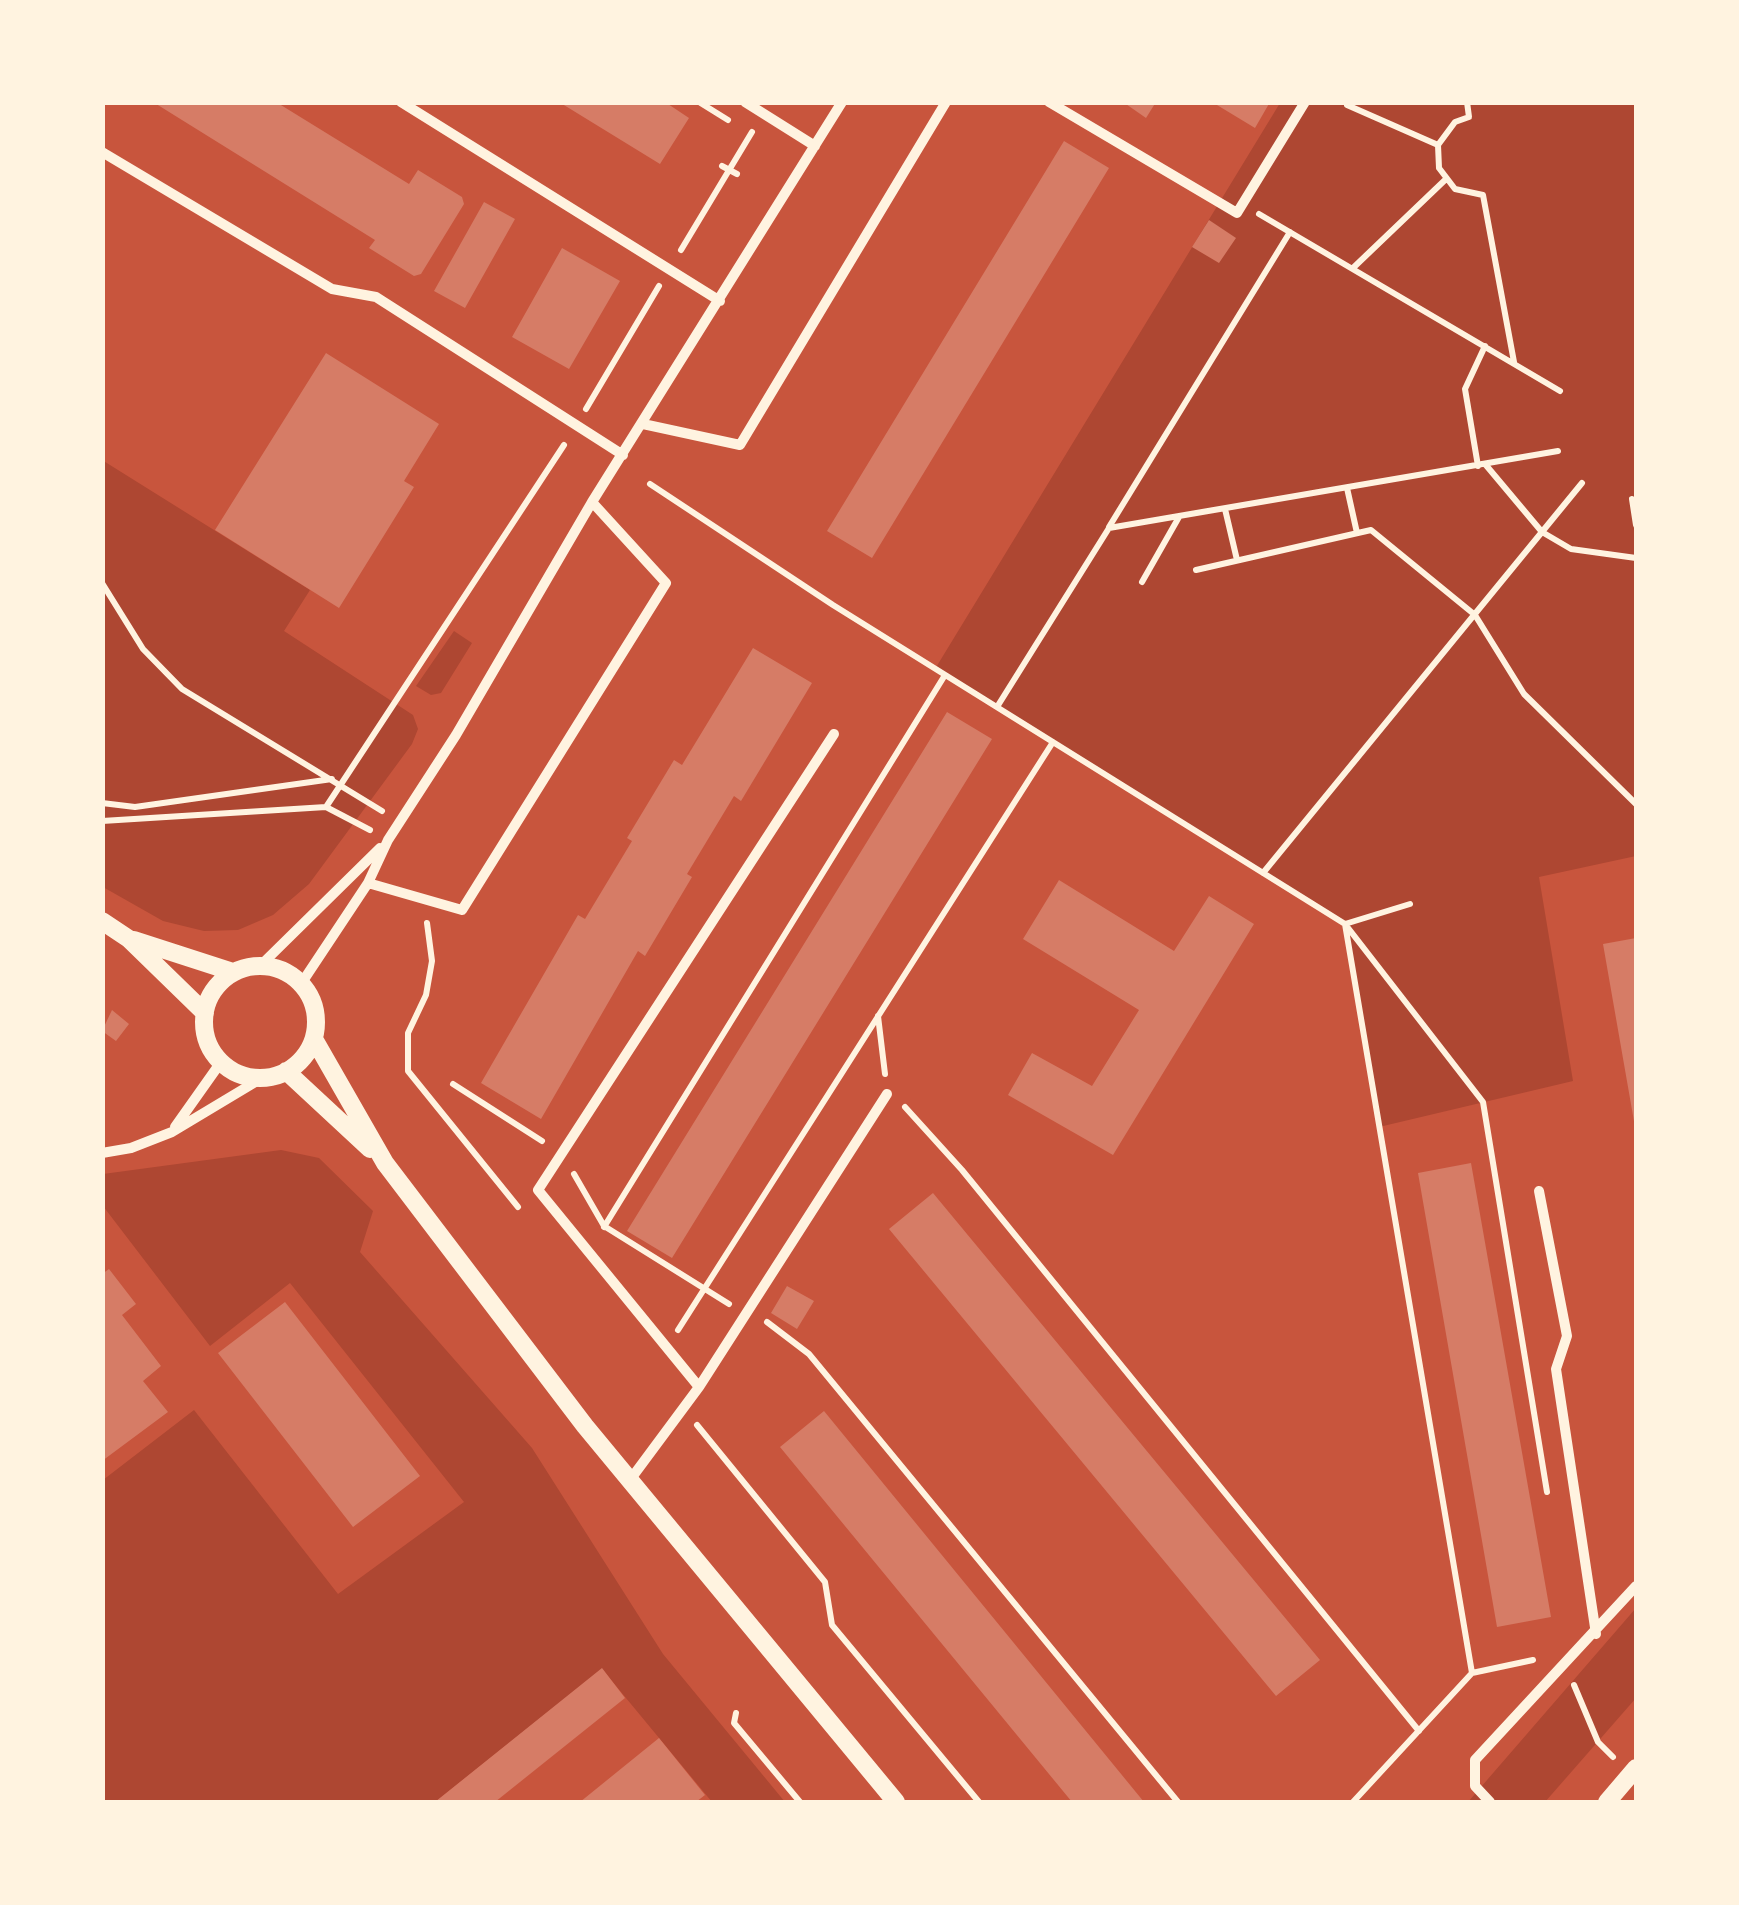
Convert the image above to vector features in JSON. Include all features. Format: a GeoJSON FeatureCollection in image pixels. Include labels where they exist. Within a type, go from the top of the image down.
{"type":"FeatureCollection","features":[{"type":"Feature","properties":{"kind":"street"},"geometry":{"type":"LineString","coordinates":[[401,102],[720,301]]}},
{"type":"Feature","properties":{"kind":"street"},"geometry":{"type":"LineString","coordinates":[[745,102],[815,146]]}},
{"type":"Feature","properties":{"kind":"street"},"geometry":{"type":"LineString","coordinates":[[302,984],[368,883],[388,840],[592,502],[842,102]]}},
{"type":"Feature","properties":{"kind":"street"},"geometry":{"type":"LineString","coordinates":[[643,424],[740,446],[946,102]]}},
{"type":"Feature","properties":{"kind":"street"},"geometry":{"type":"LineString","coordinates":[[1049,102],[1237,213],[1306,102]]}},
{"type":"Feature","properties":{"kind":"street"},"geometry":{"type":"LineString","coordinates":[[102,152],[332,288],[376,297],[623,455]]}},
{"type":"Feature","properties":{"kind":"street"},"geometry":{"type":"LineString","coordinates":[[368,883],[462,910],[666,583],[592,502]]}},
{"type":"Feature","properties":{"kind":"street"},"geometry":{"type":"LineString","coordinates":[[699,1388],[538,1190],[834,734]]}},
{"type":"Feature","properties":{"kind":"street"},"geometry":{"type":"LineString","coordinates":[[260,966],[388,840]]}},
{"type":"Feature","properties":{"kind":"street"},"geometry":{"type":"LineString","coordinates":[[102,921],[129,938],[205,1012]]}},
{"type":"Feature","properties":{"kind":"street"},"geometry":{"type":"LineString","coordinates":[[129,938],[233,972]]}},
{"type":"Feature","properties":{"kind":"street"},"geometry":{"type":"LineString","coordinates":[[102,1152],[131,1148],[172,1132],[262,1078],[298,1063],[314,1039],[315,1010],[302,984],[290,974],[260,966],[233,972],[214,989],[205,1012],[206,1039],[221,1062],[233,1071],[262,1078]]}},
{"type":"Feature","properties":{"kind":"street"},"geometry":{"type":"LineString","coordinates":[[314,1039],[385,1163],[630,1480],[896,1802]]}},
{"type":"Feature","properties":{"kind":"street"},"geometry":{"type":"LineString","coordinates":[[172,1132],[221,1062]]}},
{"type":"Feature","properties":{"kind":"street"},"geometry":{"type":"LineString","coordinates":[[286,1071],[385,1163]]}},
{"type":"Feature","properties":{"kind":"street"},"geometry":{"type":"LineString","coordinates":[[630,1480],[699,1388],[887,1094]]}},
{"type":"Feature","properties":{"kind":"street"},"geometry":{"type":"LineString","coordinates":[[1539,1191],[1567,1336],[1556,1369],[1596,1634]]}},
{"type":"Feature","properties":{"kind":"street"},"geometry":{"type":"LineString","coordinates":[[1490,1802],[1475,1786],[1475,1760],[1596,1634],[1636,1586]]}},
{"type":"Feature","properties":{"kind":"street"},"geometry":{"type":"LineString","coordinates":[[1607,1802],[1634,1771]]}},
{"type":"Feature","properties":{"kind":"path"},"geometry":{"type":"LineString","coordinates":[[1467,102],[1469,117],[1455,122],[1438,145],[1439,168],[1446,180],[1467,194],[1483,195],[1514,363]]}},
{"type":"Feature","properties":{"kind":"path"},"geometry":{"type":"LineString","coordinates":[[1347,105],[1438,145]]}},
{"type":"Feature","properties":{"kind":"path"},"geometry":{"type":"LineString","coordinates":[[722,166],[736,174]]}},
{"type":"Feature","properties":{"kind":"path"},"geometry":{"type":"LineString","coordinates":[[1353,268],[1446,180]]}},
{"type":"Feature","properties":{"kind":"path"},"geometry":{"type":"LineString","coordinates":[[1242,204],[1560,391]]}},
{"type":"Feature","properties":{"kind":"path"},"geometry":{"type":"LineString","coordinates":[[997,707],[1290,232]]}},
{"type":"Feature","properties":{"kind":"path"},"geometry":{"type":"LineString","coordinates":[[1485,346],[1466,389],[1482,465],[1542,532],[1571,549],[1636,558]]}},
{"type":"Feature","properties":{"kind":"path"},"geometry":{"type":"LineString","coordinates":[[102,821],[326,808],[337,781],[577,425]]}},
{"type":"Feature","properties":{"kind":"path"},"geometry":{"type":"LineString","coordinates":[[1109,528],[1558,450]]}},
{"type":"Feature","properties":{"kind":"path"},"geometry":{"type":"LineString","coordinates":[[1263,873],[1582,482]]}},
{"type":"Feature","properties":{"kind":"path"},"geometry":{"type":"LineString","coordinates":[[650,484],[1345,924],[1482,1102],[1549,1504]]}},
{"type":"Feature","properties":{"kind":"path"},"geometry":{"type":"LineString","coordinates":[[1347,488],[1357,533]]}},
{"type":"Feature","properties":{"kind":"path"},"geometry":{"type":"LineString","coordinates":[[1632,499],[1636,524]]}},
{"type":"Feature","properties":{"kind":"path"},"geometry":{"type":"LineString","coordinates":[[1225,509],[1237,560]]}},
{"type":"Feature","properties":{"kind":"path"},"geometry":{"type":"LineString","coordinates":[[1142,582],[1180,516]]}},
{"type":"Feature","properties":{"kind":"path"},"geometry":{"type":"LineString","coordinates":[[1196,570],[1371,530],[1474,615],[1524,694],[1636,804]]}},
{"type":"Feature","properties":{"kind":"path"},"geometry":{"type":"LineString","coordinates":[[102,583],[143,649],[182,689],[400,822]]}},
{"type":"Feature","properties":{"kind":"path"},"geometry":{"type":"LineString","coordinates":[[587,1250],[945,674]]}},
{"type":"Feature","properties":{"kind":"path"},"geometry":{"type":"LineString","coordinates":[[666,1348],[1053,742]]}},
{"type":"Feature","properties":{"kind":"path"},"geometry":{"type":"LineString","coordinates":[[102,803],[135,807],[337,781]]}},
{"type":"Feature","properties":{"kind":"path"},"geometry":{"type":"LineString","coordinates":[[1345,924],[1410,904]]}},
{"type":"Feature","properties":{"kind":"path"},"geometry":{"type":"LineString","coordinates":[[1345,924],[1472,1673],[1353,1802]]}},
{"type":"Feature","properties":{"kind":"path"},"geometry":{"type":"LineString","coordinates":[[878,1016],[887,1094],[902,1104],[962,1170],[1419,1731]]}},
{"type":"Feature","properties":{"kind":"path"},"geometry":{"type":"LineString","coordinates":[[453,1084],[562,1153],[604,1226],[732,1306],[749,1309],[809,1354],[1178,1802]]}},
{"type":"Feature","properties":{"kind":"path"},"geometry":{"type":"LineString","coordinates":[[832,1624],[978,1802]]}},
{"type":"Feature","properties":{"kind":"path"},"geometry":{"type":"LineString","coordinates":[[1561,1669],[1572,1682],[1598,1742],[1634,1771]]}},
{"type":"Feature","properties":{"kind":"path"},"geometry":{"type":"LineString","coordinates":[[736,1713],[734,1723],[800,1802]]}},
{"type":"Feature","properties":{"kind":"shaded area"},"geometry":{"type":"Polygon","coordinates":[[[1280,103],[1636,103],[1636,856],[1539,877],[1573,1081],[1379,1127],[1345,924],[935,669],[1280,103]]]}},
{"type":"Feature","properties":{"kind":"shaded area"},"geometry":{"type":"Polygon","coordinates":[[[102,460],[310,590],[284,631],[413,715],[418,729],[412,744],[309,884],[273,915],[238,930],[204,931],[163,921],[103,887],[102,460]]]}},
{"type":"Feature","properties":{"kind":"shaded area"},"geometry":{"type":"Polygon","coordinates":[[[454,631],[472,643],[441,693],[431,695],[416,686],[454,631]]]}},
{"type":"Feature","properties":{"kind":"shaded area"},"geometry":{"type":"Polygon","coordinates":[[[281,1150],[319,1158],[373,1211],[360,1252],[532,1448],[663,1654],[785,1802],[712,1802],[602,1669],[435,1802],[103,1802],[103,1480],[194,1410],[338,1594],[464,1502],[290,1283],[210,1346],[103,1206],[103,1174],[281,1150]]]}},
{"type":"Feature","properties":{"kind":"shaded area"},"geometry":{"type":"Polygon","coordinates":[[[1636,1608],[1636,1698],[1545,1802],[1468,1802],[1636,1608]]]}},
{"type":"Feature","properties":{"kind":"building"},"geometry":{"type":"Polygon","coordinates":[[[153,102],[276,102],[409,184],[418,170],[462,197],[464,204],[421,274],[414,276],[369,248],[375,240],[153,102]]]}},
{"type":"Feature","properties":{"kind":"building"},"geometry":{"type":"Polygon","coordinates":[[[559,102],[665,102],[689,118],[660,164],[559,102]]]}},
{"type":"Feature","properties":{"kind":"building"},"geometry":{"type":"Polygon","coordinates":[[[1123,102],[1156,102],[1146,118],[1123,102]]]}},
{"type":"Feature","properties":{"kind":"building"},"geometry":{"type":"Polygon","coordinates":[[[1212,102],[1270,102],[1255,128],[1212,102]]]}},
{"type":"Feature","properties":{"kind":"building"},"geometry":{"type":"Polygon","coordinates":[[[1064,141],[1109,168],[872,558],[827,531],[1064,141]]]}},
{"type":"Feature","properties":{"kind":"building"},"geometry":{"type":"Polygon","coordinates":[[[484,202],[515,219],[465,308],[434,291],[484,202]]]}},
{"type":"Feature","properties":{"kind":"building"},"geometry":{"type":"Polygon","coordinates":[[[1209,220],[1236,238],[1219,263],[1192,247],[1209,220]]]}},
{"type":"Feature","properties":{"kind":"building"},"geometry":{"type":"Polygon","coordinates":[[[562,248],[620,281],[569,369],[512,337],[562,248]]]}},
{"type":"Feature","properties":{"kind":"building"},"geometry":{"type":"Polygon","coordinates":[[[326,353],[439,424],[404,481],[414,487],[339,608],[215,530],[326,353]]]}},
{"type":"Feature","properties":{"kind":"building"},"geometry":{"type":"Polygon","coordinates":[[[753,648],[812,683],[741,801],[734,796],[687,874],[692,877],[645,956],[638,951],[541,1119],[481,1083],[578,915],[585,919],[632,841],[627,838],[674,760],[682,765],[753,648]]]}},
{"type":"Feature","properties":{"kind":"building"},"geometry":{"type":"Polygon","coordinates":[[[947,712],[992,739],[672,1258],[627,1231],[947,712]]]}},
{"type":"Feature","properties":{"kind":"building"},"geometry":{"type":"Polygon","coordinates":[[[1059,880],[1174,951],[1209,896],[1254,924],[1113,1155],[1008,1095],[1032,1053],[1092,1086],[1139,1010],[1023,939],[1059,880]]]}},
{"type":"Feature","properties":{"kind":"building"},"geometry":{"type":"Polygon","coordinates":[[[1636,938],[1636,1126],[1635,1127],[1603,944],[1636,938]]]}},
{"type":"Feature","properties":{"kind":"building"},"geometry":{"type":"Polygon","coordinates":[[[112,1010],[129,1024],[116,1041],[102,1031],[112,1010]]]}},
{"type":"Feature","properties":{"kind":"building"},"geometry":{"type":"Polygon","coordinates":[[[1471,1163],[1551,1617],[1497,1627],[1418,1173],[1471,1163]]]}},
{"type":"Feature","properties":{"kind":"building"},"geometry":{"type":"Polygon","coordinates":[[[933,1193],[1320,1660],[1276,1696],[889,1229],[933,1193]]]}},
{"type":"Feature","properties":{"kind":"building"},"geometry":{"type":"Polygon","coordinates":[[[109,1269],[136,1304],[122,1315],[161,1366],[143,1381],[168,1412],[102,1461],[102,1274],[109,1269]]]}},
{"type":"Feature","properties":{"kind":"building"},"geometry":{"type":"Polygon","coordinates":[[[787,1286],[814,1301],[797,1329],[771,1313],[787,1286]]]}},
{"type":"Feature","properties":{"kind":"building"},"geometry":{"type":"Polygon","coordinates":[[[285,1302],[420,1476],[353,1527],[218,1353],[285,1302]]]}},
{"type":"Feature","properties":{"kind":"building"},"geometry":{"type":"Polygon","coordinates":[[[824,1411],[1144,1802],[1072,1802],[780,1447],[824,1411]]]}},
{"type":"Feature","properties":{"kind":"building"},"geometry":{"type":"Polygon","coordinates":[[[602,1668],[625,1698],[495,1802],[435,1802],[602,1668]]]}},
{"type":"Feature","properties":{"kind":"building"},"geometry":{"type":"Polygon","coordinates":[[[659,1738],[705,1795],[696,1802],[580,1802],[659,1738]]]}}]}
